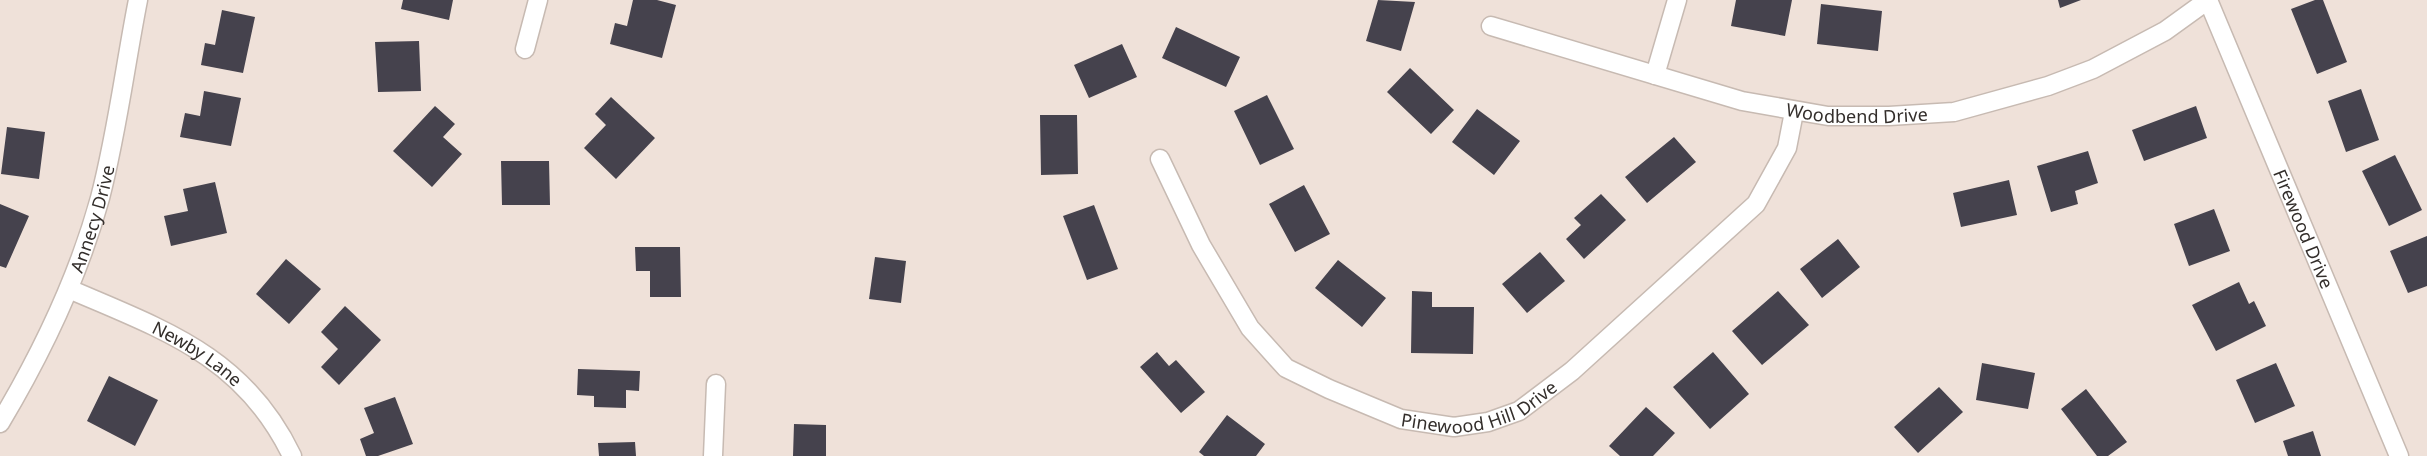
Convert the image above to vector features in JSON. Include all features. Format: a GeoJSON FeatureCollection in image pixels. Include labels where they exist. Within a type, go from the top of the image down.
{"type":"FeatureCollection","features":[{"type":"Feature","properties":{"kind":"street","name":"Annecy Drive"},"geometry":{"type":"LineString","coordinates":[[0,423],[33,367],[60,314],[100,197],[138,0]]}},
{"type":"Feature","properties":{"kind":"street"},"geometry":{"type":"LineString","coordinates":[[525,49],[538,0]]}},
{"type":"Feature","properties":{"kind":"street"},"geometry":{"type":"LineString","coordinates":[[1655,75],[1677,0]]}},
{"type":"Feature","properties":{"kind":"street","name":"Woodbend Drive"},"geometry":{"type":"LineString","coordinates":[[1491,26],[1742,101],[1794,112],[1828,116],[1900,115],[1954,112],[1996,102],[2093,69],[2165,31],[2208,0]]}},
{"type":"Feature","properties":{"kind":"street","name":"Firewood Drive"},"geometry":{"type":"LineString","coordinates":[[2208,0],[2399,456]]}},
{"type":"Feature","properties":{"kind":"street","name":"Pinewood Hill Drive"},"geometry":{"type":"LineString","coordinates":[[1160,159],[1201,245],[1250,328],[1286,368],[1401,419],[1454,427],[1488,422],[1519,411],[1572,371],[1756,204],[1776,173],[1787,148],[1794,112]]}},
{"type":"Feature","properties":{"kind":"street","name":"Newby Lane"},"geometry":{"type":"LineString","coordinates":[[69,289],[192,344],[233,375],[273,420],[292,456]]}},
{"type":"Feature","properties":{"kind":"street"},"geometry":{"type":"LineString","coordinates":[[713,456],[716,384]]}},
{"type":"Feature","properties":{"kind":"building"},"geometry":{"type":"Polygon","coordinates":[[[403,0],[453,0],[449,20],[401,9],[403,0]]]}},
{"type":"Feature","properties":{"kind":"building"},"geometry":{"type":"Polygon","coordinates":[[[633,0],[657,0],[676,5],[662,58],[610,44],[615,23],[627,26],[633,0]]]}},
{"type":"Feature","properties":{"kind":"building"},"geometry":{"type":"Polygon","coordinates":[[[1378,0],[1415,2],[1401,51],[1366,41],[1378,0]]]}},
{"type":"Feature","properties":{"kind":"building"},"geometry":{"type":"Polygon","coordinates":[[[1736,0],[1792,0],[1785,36],[1731,26],[1736,0]]]}},
{"type":"Feature","properties":{"kind":"building"},"geometry":{"type":"Polygon","coordinates":[[[2058,0],[2081,0],[2060,8],[2058,0]]]}},
{"type":"Feature","properties":{"kind":"building"},"geometry":{"type":"Polygon","coordinates":[[[2315,0],[2323,0],[2347,62],[2317,74],[2291,9],[2315,0]]]}},
{"type":"Feature","properties":{"kind":"building"},"geometry":{"type":"Polygon","coordinates":[[[1821,4],[1882,11],[1878,51],[1817,44],[1821,4]]]}},
{"type":"Feature","properties":{"kind":"building"},"geometry":{"type":"Polygon","coordinates":[[[222,10],[255,17],[243,73],[201,65],[205,43],[215,45],[222,10]]]}},
{"type":"Feature","properties":{"kind":"building"},"geometry":{"type":"Polygon","coordinates":[[[1176,27],[1240,57],[1226,87],[1162,58],[1176,27]]]}},
{"type":"Feature","properties":{"kind":"building"},"geometry":{"type":"Polygon","coordinates":[[[419,41],[421,91],[378,92],[375,42],[419,41]]]}},
{"type":"Feature","properties":{"kind":"building"},"geometry":{"type":"Polygon","coordinates":[[[1122,44],[1137,77],[1089,98],[1074,65],[1122,44]]]}},
{"type":"Feature","properties":{"kind":"building"},"geometry":{"type":"Polygon","coordinates":[[[1410,68],[1454,110],[1431,134],[1387,92],[1410,68]]]}},
{"type":"Feature","properties":{"kind":"building"},"geometry":{"type":"Polygon","coordinates":[[[2361,89],[2379,140],[2346,152],[2328,101],[2361,89]]]}},
{"type":"Feature","properties":{"kind":"building"},"geometry":{"type":"Polygon","coordinates":[[[204,91],[241,98],[231,146],[180,137],[185,113],[200,116],[204,91]]]}},
{"type":"Feature","properties":{"kind":"building"},"geometry":{"type":"Polygon","coordinates":[[[1267,95],[1294,149],[1260,165],[1234,111],[1267,95]]]}},
{"type":"Feature","properties":{"kind":"building"},"geometry":{"type":"Polygon","coordinates":[[[611,97],[655,138],[616,179],[584,148],[606,125],[595,114],[611,97]]]}},
{"type":"Feature","properties":{"kind":"building"},"geometry":{"type":"Polygon","coordinates":[[[435,106],[455,124],[443,137],[462,154],[432,187],[393,151],[435,106]]]}},
{"type":"Feature","properties":{"kind":"building"},"geometry":{"type":"Polygon","coordinates":[[[2196,106],[2207,138],[2144,161],[2132,130],[2196,106]]]}},
{"type":"Feature","properties":{"kind":"building"},"geometry":{"type":"Polygon","coordinates":[[[1477,109],[1520,141],[1494,175],[1452,142],[1477,109]]]}},
{"type":"Feature","properties":{"kind":"building"},"geometry":{"type":"Polygon","coordinates":[[[1040,115],[1077,115],[1078,174],[1041,175],[1040,115]]]}},
{"type":"Feature","properties":{"kind":"building"},"geometry":{"type":"Polygon","coordinates":[[[7,127],[45,132],[39,179],[1,174],[7,127]]]}},
{"type":"Feature","properties":{"kind":"building"},"geometry":{"type":"Polygon","coordinates":[[[1674,137],[1696,162],[1647,203],[1625,177],[1674,137]]]}},
{"type":"Feature","properties":{"kind":"building"},"geometry":{"type":"Polygon","coordinates":[[[2088,151],[2098,183],[2075,191],[2078,204],[2051,212],[2037,166],[2088,151]]]}},
{"type":"Feature","properties":{"kind":"building"},"geometry":{"type":"Polygon","coordinates":[[[2395,155],[2422,210],[2389,226],[2362,171],[2395,155]]]}},
{"type":"Feature","properties":{"kind":"building"},"geometry":{"type":"Polygon","coordinates":[[[501,161],[549,161],[550,205],[502,205],[501,161]]]}},
{"type":"Feature","properties":{"kind":"building"},"geometry":{"type":"Polygon","coordinates":[[[2009,180],[2017,215],[1961,227],[1953,193],[2009,180]]]}},
{"type":"Feature","properties":{"kind":"building"},"geometry":{"type":"Polygon","coordinates":[[[215,182],[227,233],[171,246],[164,216],[188,211],[183,189],[215,182]]]}},
{"type":"Feature","properties":{"kind":"building"},"geometry":{"type":"Polygon","coordinates":[[[1304,185],[1330,234],[1295,252],[1269,204],[1304,185]]]}},
{"type":"Feature","properties":{"kind":"building"},"geometry":{"type":"Polygon","coordinates":[[[1601,194],[1626,220],[1584,259],[1566,239],[1581,225],[1574,218],[1601,194]]]}},
{"type":"Feature","properties":{"kind":"building"},"geometry":{"type":"Polygon","coordinates":[[[0,204],[29,216],[6,268],[0,266],[0,204]]]}},
{"type":"Feature","properties":{"kind":"building"},"geometry":{"type":"Polygon","coordinates":[[[1094,205],[1118,269],[1087,280],[1063,216],[1094,205]]]}},
{"type":"Feature","properties":{"kind":"building"},"geometry":{"type":"Polygon","coordinates":[[[2214,209],[2230,251],[2189,266],[2174,224],[2214,209]]]}},
{"type":"Feature","properties":{"kind":"building"},"geometry":{"type":"Polygon","coordinates":[[[2427,236],[2427,286],[2408,293],[2390,251],[2427,236]]]}},
{"type":"Feature","properties":{"kind":"building"},"geometry":{"type":"Polygon","coordinates":[[[1838,239],[1860,267],[1822,298],[1800,269],[1838,239]]]}},
{"type":"Feature","properties":{"kind":"building"},"geometry":{"type":"Polygon","coordinates":[[[635,247],[680,247],[681,297],[650,297],[650,271],[636,271],[635,247]]]}},
{"type":"Feature","properties":{"kind":"building"},"geometry":{"type":"Polygon","coordinates":[[[1540,252],[1565,281],[1527,313],[1502,284],[1540,252]]]}},
{"type":"Feature","properties":{"kind":"building"},"geometry":{"type":"Polygon","coordinates":[[[875,257],[906,261],[901,303],[869,299],[875,257]]]}},
{"type":"Feature","properties":{"kind":"building"},"geometry":{"type":"Polygon","coordinates":[[[286,259],[321,289],[289,324],[256,294],[286,259]]]}},
{"type":"Feature","properties":{"kind":"building"},"geometry":{"type":"Polygon","coordinates":[[[1338,260],[1386,298],[1362,327],[1315,288],[1338,260]]]}},
{"type":"Feature","properties":{"kind":"building"},"geometry":{"type":"Polygon","coordinates":[[[2239,282],[2249,304],[2254,301],[2266,326],[2216,351],[2192,305],[2239,282]]]}},
{"type":"Feature","properties":{"kind":"building"},"geometry":{"type":"Polygon","coordinates":[[[1412,291],[1432,292],[1432,307],[1474,307],[1473,354],[1411,353],[1412,291]]]}},
{"type":"Feature","properties":{"kind":"building"},"geometry":{"type":"Polygon","coordinates":[[[1778,291],[1809,325],[1762,365],[1732,331],[1778,291]]]}},
{"type":"Feature","properties":{"kind":"building"},"geometry":{"type":"Polygon","coordinates":[[[345,306],[381,340],[339,385],[321,367],[338,349],[321,332],[345,306]]]}},
{"type":"Feature","properties":{"kind":"building"},"geometry":{"type":"Polygon","coordinates":[[[1157,352],[1169,366],[1176,360],[1205,392],[1181,413],[1140,367],[1157,352]]]}},
{"type":"Feature","properties":{"kind":"building"},"geometry":{"type":"Polygon","coordinates":[[[1713,352],[1749,394],[1710,429],[1673,387],[1713,352]]]}},
{"type":"Feature","properties":{"kind":"building"},"geometry":{"type":"Polygon","coordinates":[[[1982,363],[2035,373],[2028,409],[1976,400],[1982,363]]]}},
{"type":"Feature","properties":{"kind":"building"},"geometry":{"type":"Polygon","coordinates":[[[2276,363],[2295,406],[2255,423],[2236,380],[2276,363]]]}},
{"type":"Feature","properties":{"kind":"building"},"geometry":{"type":"Polygon","coordinates":[[[578,369],[640,371],[639,391],[626,390],[626,408],[594,407],[594,396],[577,395],[578,369]]]}},
{"type":"Feature","properties":{"kind":"building"},"geometry":{"type":"Polygon","coordinates":[[[109,376],[158,400],[135,446],[87,421],[109,376]]]}},
{"type":"Feature","properties":{"kind":"building"},"geometry":{"type":"Polygon","coordinates":[[[1939,387],[1963,412],[1918,453],[1894,427],[1939,387]]]}},
{"type":"Feature","properties":{"kind":"building"},"geometry":{"type":"Polygon","coordinates":[[[2086,389],[2127,442],[2108,456],[2097,456],[2061,409],[2086,389]]]}},
{"type":"Feature","properties":{"kind":"building"},"geometry":{"type":"Polygon","coordinates":[[[395,397],[413,444],[378,456],[366,456],[360,439],[374,433],[364,408],[395,397]]]}},
{"type":"Feature","properties":{"kind":"building"},"geometry":{"type":"Polygon","coordinates":[[[1646,407],[1675,433],[1653,456],[1620,456],[1609,446],[1646,407]]]}},
{"type":"Feature","properties":{"kind":"building"},"geometry":{"type":"Polygon","coordinates":[[[1227,415],[1265,444],[1256,456],[1204,456],[1199,452],[1227,415]]]}},
{"type":"Feature","properties":{"kind":"building"},"geometry":{"type":"Polygon","coordinates":[[[794,424],[826,425],[826,456],[793,456],[794,424]]]}},
{"type":"Feature","properties":{"kind":"building"},"geometry":{"type":"Polygon","coordinates":[[[2313,431],[2321,456],[2288,456],[2283,441],[2313,431]]]}},
{"type":"Feature","properties":{"kind":"building"},"geometry":{"type":"Polygon","coordinates":[[[635,442],[636,456],[599,456],[598,443],[635,442]]]}}]}
